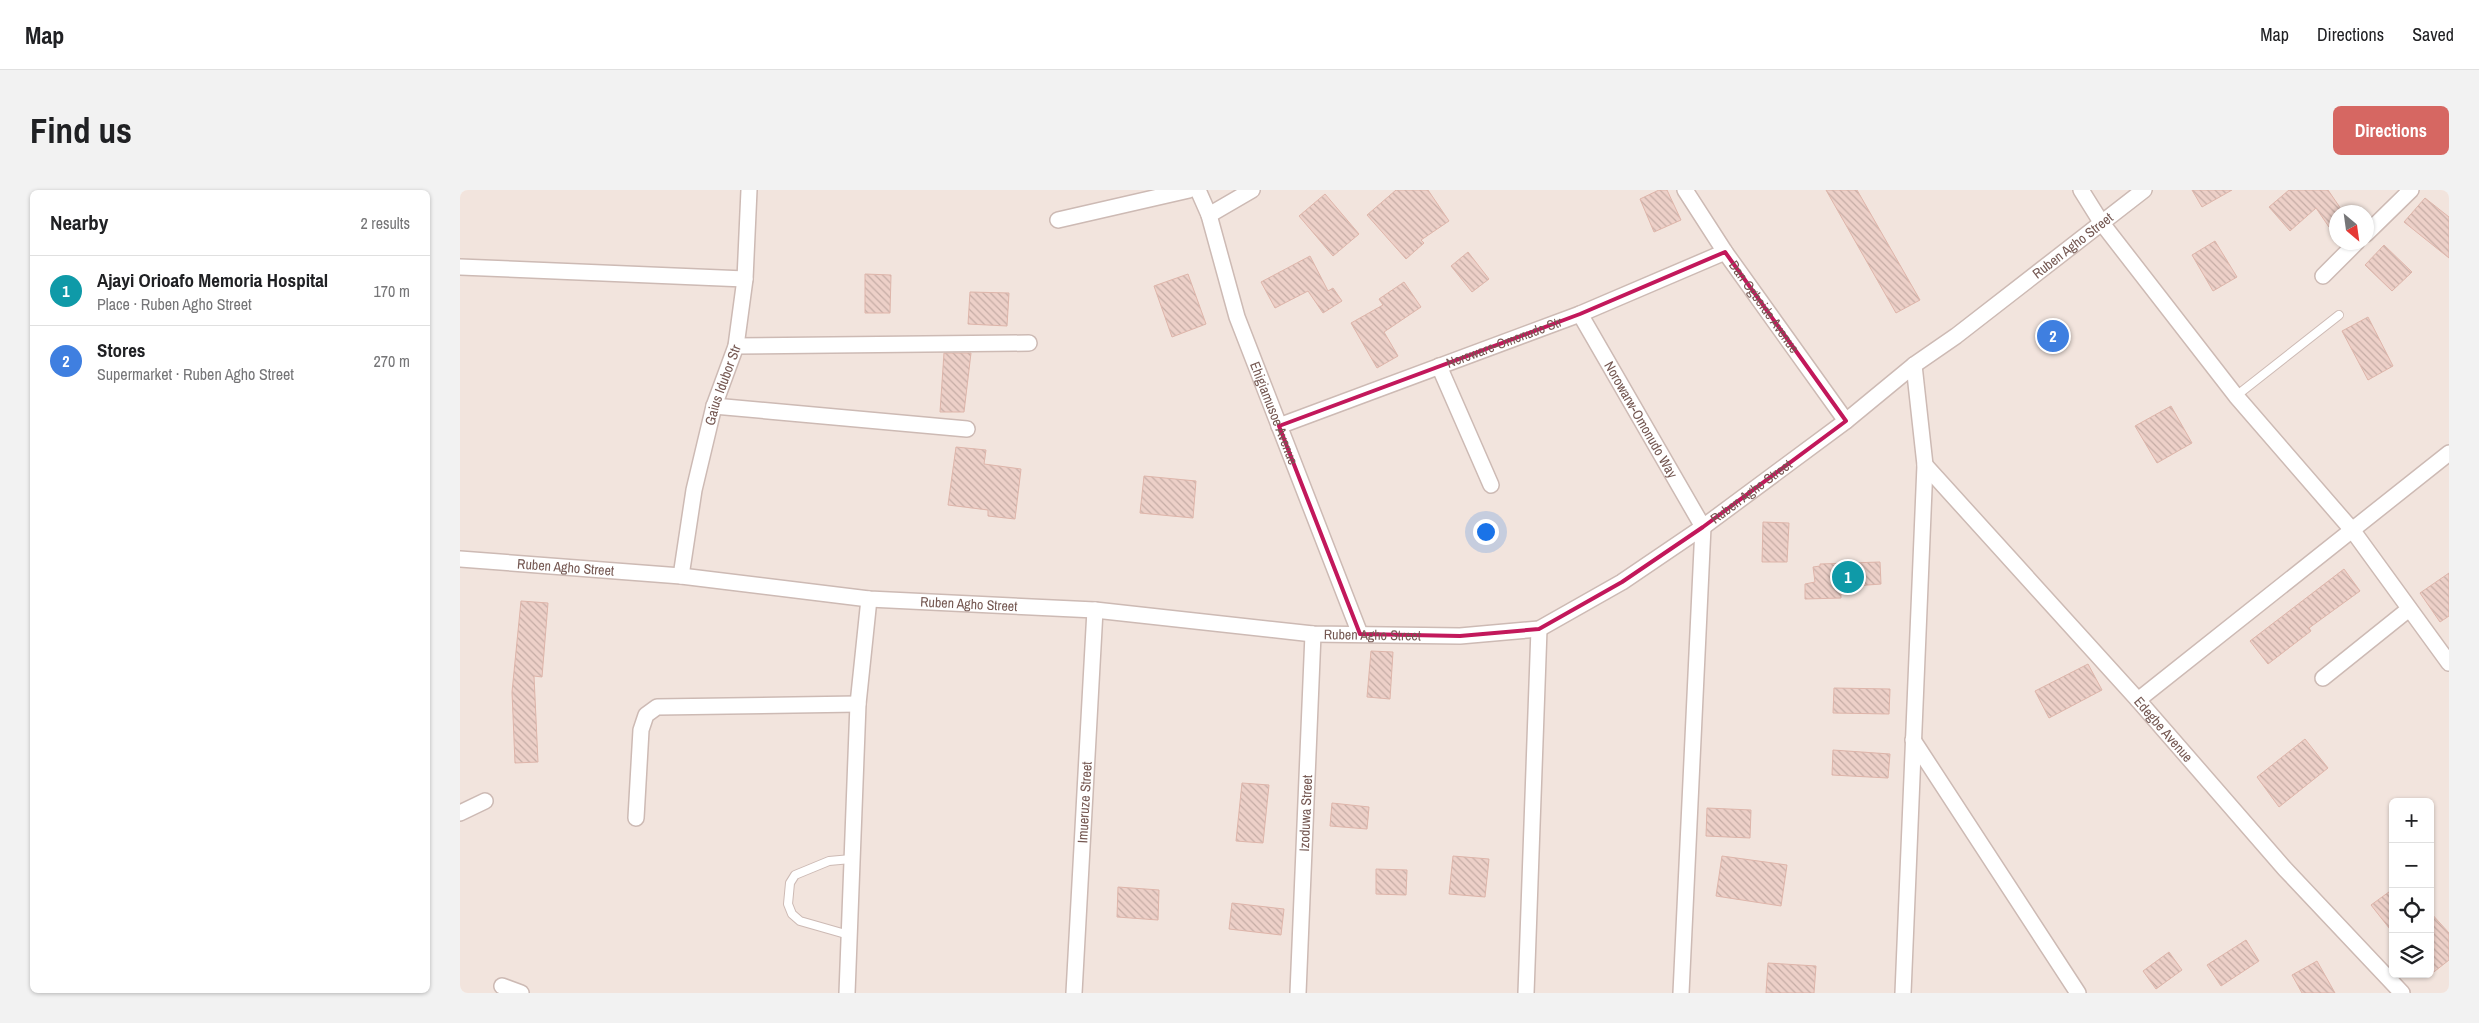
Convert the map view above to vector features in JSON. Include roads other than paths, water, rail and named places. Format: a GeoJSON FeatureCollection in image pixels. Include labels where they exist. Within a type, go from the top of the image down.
{"type":"FeatureCollection","features":[{"type":"Feature","properties":{"kind":"street","name":"Gaius Idubor Str"},"geometry":{"type":"LineString","coordinates":[[681,576],[694,490],[714,406],[736,346],[745,278],[749,190]]}},
{"type":"Feature","properties":{"kind":"street"},"geometry":{"type":"LineString","coordinates":[[1058,220],[1189,190]]}},
{"type":"Feature","properties":{"kind":"street","name":"Ehigiamusoe Avenue"},"geometry":{"type":"LineString","coordinates":[[1198,190],[1209,215],[1237,317],[1360,634]]}},
{"type":"Feature","properties":{"kind":"street"},"geometry":{"type":"LineString","coordinates":[[1209,215],[1252,190]]}},
{"type":"Feature","properties":{"kind":"street","name":"Dan Ogbeide Avenue"},"geometry":{"type":"LineString","coordinates":[[1685,190],[1725,252],[1846,421]]}},
{"type":"Feature","properties":{"kind":"street"},"geometry":{"type":"LineString","coordinates":[[2081,190],[2101,222],[2236,396],[2353,531],[2449,663]]}},
{"type":"Feature","properties":{"kind":"street","name":"Ruben Agho Street"},"geometry":{"type":"LineString","coordinates":[[460,559],[681,576],[869,599],[1095,610],[1313,634],[1460,636],[1539,629],[1622,582],[1703,527],[1846,421],[1914,365],[1956,336],[2144,190]]}},
{"type":"Feature","properties":{"kind":"street"},"geometry":{"type":"LineString","coordinates":[[2374,226],[2412,190]]}},
{"type":"Feature","properties":{"kind":"street"},"geometry":{"type":"LineString","coordinates":[[2323,276],[2349,250]]}},
{"type":"Feature","properties":{"kind":"street","name":"Noroware-Omonudo Str"},"geometry":{"type":"LineString","coordinates":[[1279,426],[1580,314],[1725,252]]}},
{"type":"Feature","properties":{"kind":"street"},"geometry":{"type":"LineString","coordinates":[[460,267],[745,278]]}},
{"type":"Feature","properties":{"kind":"street","name":"Norowarw-Omonudo Way"},"geometry":{"type":"LineString","coordinates":[[1580,314],[1703,527]]}},
{"type":"Feature","properties":{"kind":"street"},"geometry":{"type":"LineString","coordinates":[[736,346],[1029,343]]}},
{"type":"Feature","properties":{"kind":"street"},"geometry":{"type":"LineString","coordinates":[[1903,993],[1925,465],[1914,365]]}},
{"type":"Feature","properties":{"kind":"street"},"geometry":{"type":"LineString","coordinates":[[1439,366],[1491,485]]}},
{"type":"Feature","properties":{"kind":"street"},"geometry":{"type":"LineString","coordinates":[[714,406],[967,429]]}},
{"type":"Feature","properties":{"kind":"street"},"geometry":{"type":"LineString","coordinates":[[2138,700],[2353,531],[2449,452]]}},
{"type":"Feature","properties":{"kind":"street","name":"Edegbe Avenue"},"geometry":{"type":"LineString","coordinates":[[1925,465],[2138,700],[2285,869],[2402,993]]}},
{"type":"Feature","properties":{"kind":"street"},"geometry":{"type":"LineString","coordinates":[[1681,993],[1703,527]]}},
{"type":"Feature","properties":{"kind":"street"},"geometry":{"type":"LineString","coordinates":[[847,993],[858,704],[869,599]]}},
{"type":"Feature","properties":{"kind":"street"},"geometry":{"type":"LineString","coordinates":[[2323,678],[2409,609]]}},
{"type":"Feature","properties":{"kind":"street","name":"Imueruze Street"},"geometry":{"type":"LineString","coordinates":[[1074,993],[1095,610]]}},
{"type":"Feature","properties":{"kind":"street"},"geometry":{"type":"LineString","coordinates":[[1526,993],[1539,629]]}},
{"type":"Feature","properties":{"kind":"street","name":"Izoduwa Street"},"geometry":{"type":"LineString","coordinates":[[1298,993],[1313,634]]}},
{"type":"Feature","properties":{"kind":"street"},"geometry":{"type":"LineString","coordinates":[[636,818],[641,730],[646,715],[657,707],[858,704]]}},
{"type":"Feature","properties":{"kind":"street"},"geometry":{"type":"LineString","coordinates":[[1913,740],[2078,993]]}},
{"type":"Feature","properties":{"kind":"street"},"geometry":{"type":"LineString","coordinates":[[460,813],[485,801]]}},
{"type":"Feature","properties":{"kind":"street"},"geometry":{"type":"LineString","coordinates":[[502,986],[521,993]]}},
{"type":"Feature","properties":{"kind":"lane"},"geometry":{"type":"LineString","coordinates":[[2236,396],[2340,315]]}},
{"type":"Feature","properties":{"kind":"lane"},"geometry":{"type":"LineString","coordinates":[[849,935],[800,921],[792,914],[788,904],[790,883],[795,875],[829,861],[851,860]]}},
{"type":"Feature","properties":{"kind":"place","name":"Stores"},"geometry":{"type":"Point","coordinates":[2053,336]}},
{"type":"Feature","properties":{"kind":"place","name":"Ajayi Orioafo Memoria Hospital"},"geometry":{"type":"Point","coordinates":[1848,577]}}]}
